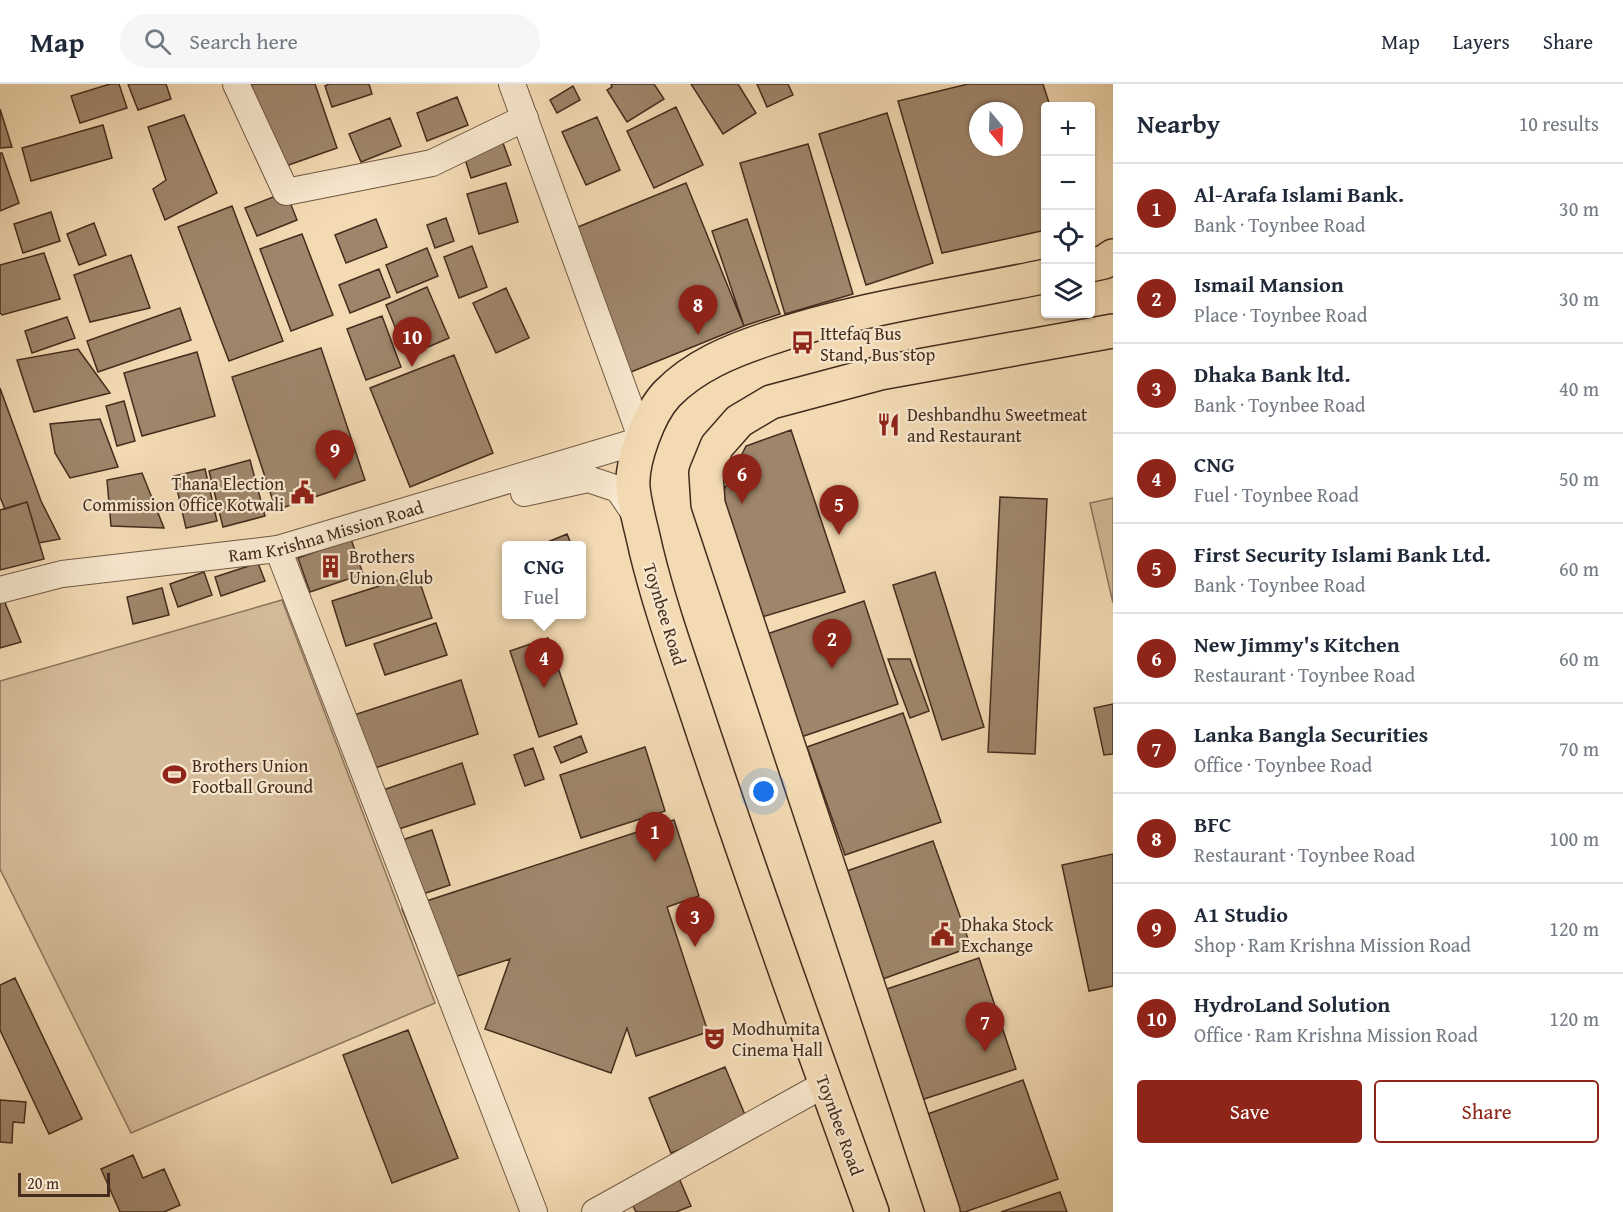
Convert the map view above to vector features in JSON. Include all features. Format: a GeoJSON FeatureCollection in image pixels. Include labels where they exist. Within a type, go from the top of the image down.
{"type":"FeatureCollection","features":[{"type":"Feature","properties":{"kind":"main road","name":"Toynbee Road"},"geometry":{"type":"LineString","coordinates":[[872,1212],[748,867],[661,607],[639,519],[633,486],[635,466],[642,440],[658,405],[678,384],[713,360],[795,329],[825,321],[892,305],[1041,277]]}},
{"type":"Feature","properties":{"kind":"main road"},"geometry":{"type":"LineString","coordinates":[[943,1212],[708,504],[706,473],[717,446],[740,421],[771,402],[880,373],[1111,330]]}},
{"type":"Feature","properties":{"kind":"street"},"geometry":{"type":"LineString","coordinates":[[236,84],[286,192],[432,163],[525,118]]}},
{"type":"Feature","properties":{"kind":"street"},"geometry":{"type":"LineString","coordinates":[[512,84],[642,440]]}},
{"type":"Feature","properties":{"kind":"street","name":"Ram Krishna Mission Road"},"geometry":{"type":"LineString","coordinates":[[0,590],[62,574],[278,549],[642,440]]}},
{"type":"Feature","properties":{"kind":"street"},"geometry":{"type":"LineString","coordinates":[[443,500],[480,505],[556,484],[588,479],[618,489],[639,519]]}},
{"type":"Feature","properties":{"kind":"street"},"geometry":{"type":"LineString","coordinates":[[278,549],[534,1212]]}},
{"type":"Feature","properties":{"kind":"street"},"geometry":{"type":"LineString","coordinates":[[595,1212],[825,1084]]}},
{"type":"Feature","properties":{"kind":"shaded area"},"geometry":{"type":"Polygon","coordinates":[[[1113,498],[1113,603],[1090,503],[1113,498]]]}},
{"type":"Feature","properties":{"kind":"shaded area","name":"Brothers Union Football Ground"},"geometry":{"type":"Polygon","coordinates":[[[282,600],[435,1003],[131,1133],[0,869],[0,681],[282,600]]]}},
{"type":"Feature","properties":{"kind":"building"},"geometry":{"type":"Polygon","coordinates":[[[110,84],[119,84],[127,108],[80,123],[71,96],[110,84]]]}},
{"type":"Feature","properties":{"kind":"building"},"geometry":{"type":"Polygon","coordinates":[[[128,84],[166,84],[171,99],[138,110],[128,84]]]}},
{"type":"Feature","properties":{"kind":"building"},"geometry":{"type":"Polygon","coordinates":[[[251,84],[315,84],[337,148],[280,168],[251,84]]]}},
{"type":"Feature","properties":{"kind":"building"},"geometry":{"type":"Polygon","coordinates":[[[329,84],[369,84],[372,94],[332,107],[325,86],[329,84]]]}},
{"type":"Feature","properties":{"kind":"building"},"geometry":{"type":"Polygon","coordinates":[[[611,84],[654,84],[664,99],[627,122],[607,90],[612,87],[611,84]]]}},
{"type":"Feature","properties":{"kind":"building"},"geometry":{"type":"Polygon","coordinates":[[[691,84],[738,84],[756,113],[723,134],[691,84]]]}},
{"type":"Feature","properties":{"kind":"building"},"geometry":{"type":"Polygon","coordinates":[[[757,84],[788,84],[793,95],[767,107],[757,84]]]}},
{"type":"Feature","properties":{"kind":"building"},"geometry":{"type":"Polygon","coordinates":[[[968,84],[1043,84],[1049,102],[1041,102],[1041,231],[942,253],[898,101],[968,84]]]}},
{"type":"Feature","properties":{"kind":"building"},"geometry":{"type":"Polygon","coordinates":[[[573,86],[580,100],[557,113],[550,100],[573,86]]]}},
{"type":"Feature","properties":{"kind":"building"},"geometry":{"type":"Polygon","coordinates":[[[457,97],[468,125],[427,141],[417,113],[457,97]]]}},
{"type":"Feature","properties":{"kind":"building"},"geometry":{"type":"Polygon","coordinates":[[[676,107],[703,165],[654,188],[627,131],[676,107]]]}},
{"type":"Feature","properties":{"kind":"building"},"geometry":{"type":"Polygon","coordinates":[[[0,109],[12,147],[0,148],[0,109]]]}},
{"type":"Feature","properties":{"kind":"building"},"geometry":{"type":"Polygon","coordinates":[[[887,113],[933,263],[866,285],[819,134],[887,113]]]}},
{"type":"Feature","properties":{"kind":"building"},"geometry":{"type":"Polygon","coordinates":[[[184,115],[217,193],[165,220],[153,189],[166,180],[148,127],[184,115]]]}},
{"type":"Feature","properties":{"kind":"building"},"geometry":{"type":"Polygon","coordinates":[[[597,117],[620,170],[586,185],[562,132],[597,117]]]}},
{"type":"Feature","properties":{"kind":"building"},"geometry":{"type":"Polygon","coordinates":[[[390,118],[401,146],[361,162],[349,134],[390,118]]]}},
{"type":"Feature","properties":{"kind":"building"},"geometry":{"type":"Polygon","coordinates":[[[103,125],[112,158],[31,181],[22,148],[103,125]]]}},
{"type":"Feature","properties":{"kind":"building"},"geometry":{"type":"Polygon","coordinates":[[[503,143],[511,165],[471,178],[464,156],[503,143]]]}},
{"type":"Feature","properties":{"kind":"building"},"geometry":{"type":"Polygon","coordinates":[[[808,144],[853,294],[785,314],[740,163],[808,144]]]}},
{"type":"Feature","properties":{"kind":"building"},"geometry":{"type":"Polygon","coordinates":[[[0,153],[2,153],[19,203],[0,211],[0,153]]]}},
{"type":"Feature","properties":{"kind":"building"},"geometry":{"type":"Polygon","coordinates":[[[506,183],[518,222],[479,234],[467,194],[506,183]]]}},
{"type":"Feature","properties":{"kind":"building"},"geometry":{"type":"Polygon","coordinates":[[[686,183],[744,326],[631,372],[573,229],[686,183]]]}},
{"type":"Feature","properties":{"kind":"building"},"geometry":{"type":"Polygon","coordinates":[[[286,192],[297,220],[257,236],[245,208],[286,192]]]}},
{"type":"Feature","properties":{"kind":"building"},"geometry":{"type":"Polygon","coordinates":[[[232,206],[283,341],[229,361],[178,227],[232,206]]]}},
{"type":"Feature","properties":{"kind":"building"},"geometry":{"type":"Polygon","coordinates":[[[51,212],[60,241],[23,253],[14,224],[51,212]]]}},
{"type":"Feature","properties":{"kind":"building"},"geometry":{"type":"Polygon","coordinates":[[[446,218],[454,241],[435,248],[427,225],[446,218]]]}},
{"type":"Feature","properties":{"kind":"building"},"geometry":{"type":"Polygon","coordinates":[[[376,219],[387,247],[346,263],[335,235],[376,219]]]}},
{"type":"Feature","properties":{"kind":"building"},"geometry":{"type":"Polygon","coordinates":[[[747,219],[780,314],[744,326],[712,231],[747,219]]]}},
{"type":"Feature","properties":{"kind":"building"},"geometry":{"type":"Polygon","coordinates":[[[94,223],[106,255],[79,265],[67,234],[94,223]]]}},
{"type":"Feature","properties":{"kind":"building"},"geometry":{"type":"Polygon","coordinates":[[[302,234],[333,315],[291,331],[260,249],[302,234]]]}},
{"type":"Feature","properties":{"kind":"building"},"geometry":{"type":"Polygon","coordinates":[[[472,246],[487,287],[459,298],[444,257],[472,246]]]}},
{"type":"Feature","properties":{"kind":"building"},"geometry":{"type":"Polygon","coordinates":[[[427,248],[438,276],[397,293],[386,265],[427,248]]]}},
{"type":"Feature","properties":{"kind":"building"},"geometry":{"type":"Polygon","coordinates":[[[44,253],[60,299],[2,315],[0,313],[0,265],[44,253]]]}},
{"type":"Feature","properties":{"kind":"building"},"geometry":{"type":"Polygon","coordinates":[[[131,255],[150,308],[90,322],[74,275],[131,255]]]}},
{"type":"Feature","properties":{"kind":"building"},"geometry":{"type":"Polygon","coordinates":[[[379,269],[390,297],[350,313],[339,285],[379,269]]]}},
{"type":"Feature","properties":{"kind":"building"},"geometry":{"type":"Polygon","coordinates":[[[427,287],[449,338],[407,356],[386,305],[427,287]]]}},
{"type":"Feature","properties":{"kind":"building"},"geometry":{"type":"Polygon","coordinates":[[[506,288],[529,338],[496,353],[473,303],[506,288]]]}},
{"type":"Feature","properties":{"kind":"building"},"geometry":{"type":"Polygon","coordinates":[[[180,308],[191,340],[98,372],[87,341],[180,308]]]}},
{"type":"Feature","properties":{"kind":"building"},"geometry":{"type":"Polygon","coordinates":[[[382,316],[401,367],[366,380],[347,329],[382,316]]]}},
{"type":"Feature","properties":{"kind":"building"},"geometry":{"type":"Polygon","coordinates":[[[67,317],[75,338],[32,353],[25,331],[67,317]]]}},
{"type":"Feature","properties":{"kind":"building"},"geometry":{"type":"Polygon","coordinates":[[[321,348],[365,480],[276,510],[232,377],[321,348]]]}},
{"type":"Feature","properties":{"kind":"building"},"geometry":{"type":"Polygon","coordinates":[[[78,349],[110,393],[34,412],[17,360],[78,349]]]}},
{"type":"Feature","properties":{"kind":"building"},"geometry":{"type":"Polygon","coordinates":[[[197,352],[215,416],[142,436],[124,373],[197,352]]]}},
{"type":"Feature","properties":{"kind":"building"},"geometry":{"type":"Polygon","coordinates":[[[454,355],[493,453],[410,487],[370,388],[454,355]]]}},
{"type":"Feature","properties":{"kind":"building"},"geometry":{"type":"Polygon","coordinates":[[[0,388],[41,501],[60,539],[39,543],[27,502],[5,509],[0,497],[0,388]]]}},
{"type":"Feature","properties":{"kind":"building"},"geometry":{"type":"Polygon","coordinates":[[[124,401],[135,441],[117,446],[106,406],[124,401]]]}},
{"type":"Feature","properties":{"kind":"building"},"geometry":{"type":"Polygon","coordinates":[[[100,419],[118,467],[70,478],[55,453],[50,424],[100,419]]]}},
{"type":"Feature","properties":{"kind":"building"},"geometry":{"type":"Polygon","coordinates":[[[791,430],[845,592],[752,620],[717,504],[746,446],[791,430]]]}},
{"type":"Feature","properties":{"kind":"building"},"geometry":{"type":"Polygon","coordinates":[[[250,460],[265,516],[223,527],[209,471],[250,460]]]}},
{"type":"Feature","properties":{"kind":"building"},"geometry":{"type":"Polygon","coordinates":[[[205,469],[217,521],[186,528],[174,476],[205,469]]]}},
{"type":"Feature","properties":{"kind":"building"},"geometry":{"type":"Polygon","coordinates":[[[142,473],[164,528],[111,526],[107,480],[142,473]]]}},
{"type":"Feature","properties":{"kind":"building"},"geometry":{"type":"Polygon","coordinates":[[[1000,497],[1047,499],[1035,754],[988,752],[1000,497]]]}},
{"type":"Feature","properties":{"kind":"building"},"geometry":{"type":"Polygon","coordinates":[[[27,502],[44,559],[0,570],[0,510],[27,502]]]}},
{"type":"Feature","properties":{"kind":"building"},"geometry":{"type":"Polygon","coordinates":[[[567,534],[570,541],[550,541],[567,534]]]}},
{"type":"Feature","properties":{"kind":"building","name":"Brothers Union Club"},"geometry":{"type":"Polygon","coordinates":[[[351,539],[363,574],[310,592],[298,558],[351,539]]]}},
{"type":"Feature","properties":{"kind":"building"},"geometry":{"type":"Polygon","coordinates":[[[258,563],[265,581],[221,596],[215,577],[258,563]]]}},
{"type":"Feature","properties":{"kind":"building"},"geometry":{"type":"Polygon","coordinates":[[[204,572],[212,595],[178,607],[170,584],[204,572]]]}},
{"type":"Feature","properties":{"kind":"building"},"geometry":{"type":"Polygon","coordinates":[[[935,572],[984,727],[942,740],[893,585],[935,572]]]}},
{"type":"Feature","properties":{"kind":"building"},"geometry":{"type":"Polygon","coordinates":[[[417,574],[432,618],[346,646],[332,601],[417,574]]]}},
{"type":"Feature","properties":{"kind":"building"},"geometry":{"type":"Polygon","coordinates":[[[162,588],[169,615],[133,624],[127,597],[162,588]]]}},
{"type":"Feature","properties":{"kind":"building"},"geometry":{"type":"Polygon","coordinates":[[[3,598],[21,642],[0,648],[0,599],[3,598]]]}},
{"type":"Feature","properties":{"kind":"building"},"geometry":{"type":"Polygon","coordinates":[[[864,601],[898,704],[801,737],[767,634],[864,601]]]}},
{"type":"Feature","properties":{"kind":"building"},"geometry":{"type":"Polygon","coordinates":[[[436,623],[447,655],[385,675],[374,644],[436,623]]]}},
{"type":"Feature","properties":{"kind":"building"},"geometry":{"type":"Polygon","coordinates":[[[548,638],[577,724],[539,737],[510,651],[548,638]]]}},
{"type":"Feature","properties":{"kind":"building"},"geometry":{"type":"Polygon","coordinates":[[[888,659],[910,659],[929,711],[910,718],[888,659]]]}},
{"type":"Feature","properties":{"kind":"building"},"geometry":{"type":"Polygon","coordinates":[[[461,680],[478,734],[372,769],[354,715],[461,680]]]}},
{"type":"Feature","properties":{"kind":"building"},"geometry":{"type":"Polygon","coordinates":[[[1113,704],[1113,754],[1104,755],[1094,708],[1113,704]]]}},
{"type":"Feature","properties":{"kind":"building"},"geometry":{"type":"Polygon","coordinates":[[[903,713],[941,822],[845,855],[807,747],[903,713]]]}},
{"type":"Feature","properties":{"kind":"building"},"geometry":{"type":"Polygon","coordinates":[[[581,736],[587,752],[561,763],[554,747],[581,736]]]}},
{"type":"Feature","properties":{"kind":"building"},"geometry":{"type":"Polygon","coordinates":[[[645,747],[665,811],[581,838],[560,775],[645,747]]]}},
{"type":"Feature","properties":{"kind":"building"},"geometry":{"type":"Polygon","coordinates":[[[533,748],[544,779],[525,786],[514,755],[533,748]]]}},
{"type":"Feature","properties":{"kind":"building"},"geometry":{"type":"Polygon","coordinates":[[[462,763],[475,804],[396,830],[383,790],[462,763]]]}},
{"type":"Feature","properties":{"kind":"building"},"geometry":{"type":"Polygon","coordinates":[[[674,820],[699,896],[667,907],[708,1032],[636,1056],[627,1028],[611,1073],[485,1029],[510,959],[433,984],[402,909],[674,820]]]}},
{"type":"Feature","properties":{"kind":"building"},"geometry":{"type":"Polygon","coordinates":[[[432,830],[450,885],[417,896],[399,841],[432,830]]]}},
{"type":"Feature","properties":{"kind":"building"},"geometry":{"type":"Polygon","coordinates":[[[933,841],[971,947],[880,980],[841,873],[933,841]]]}},
{"type":"Feature","properties":{"kind":"building"},"geometry":{"type":"Polygon","coordinates":[[[1113,854],[1113,986],[1089,991],[1062,865],[1113,854]]]}},
{"type":"Feature","properties":{"kind":"building"},"geometry":{"type":"Polygon","coordinates":[[[979,958],[1016,1069],[918,1101],[881,991],[979,958]]]}},
{"type":"Feature","properties":{"kind":"building"},"geometry":{"type":"Polygon","coordinates":[[[15,978],[82,1119],[49,1134],[0,1030],[0,985],[15,978]]]}},
{"type":"Feature","properties":{"kind":"building"},"geometry":{"type":"Polygon","coordinates":[[[408,1030],[458,1158],[392,1183],[343,1055],[408,1030]]]}},
{"type":"Feature","properties":{"kind":"building"},"geometry":{"type":"Polygon","coordinates":[[[725,1067],[748,1122],[671,1153],[649,1098],[725,1067]]]}},
{"type":"Feature","properties":{"kind":"building"},"geometry":{"type":"Polygon","coordinates":[[[1023,1080],[1058,1179],[965,1212],[956,1212],[922,1116],[1023,1080]]]}},
{"type":"Feature","properties":{"kind":"building"},"geometry":{"type":"Polygon","coordinates":[[[0,1100],[26,1102],[24,1123],[13,1122],[12,1143],[0,1142],[0,1100]]]}},
{"type":"Feature","properties":{"kind":"building"},"geometry":{"type":"Polygon","coordinates":[[[133,1155],[143,1178],[164,1169],[180,1205],[164,1212],[120,1212],[101,1169],[133,1155]]]}},
{"type":"Feature","properties":{"kind":"building"},"geometry":{"type":"Polygon","coordinates":[[[679,1178],[691,1206],[676,1212],[636,1212],[630,1200],[679,1178]]]}},
{"type":"Feature","properties":{"kind":"building"},"geometry":{"type":"Polygon","coordinates":[[[1060,1192],[1067,1212],[1001,1212],[1060,1192]]]}},
{"type":"Feature","properties":{"kind":"place","name":"BFC"},"geometry":{"type":"Point","coordinates":[698,335]}},
{"type":"Feature","properties":{"kind":"place","name":"Ittefaq Bus Stand, Bus stop"},"geometry":{"type":"Point","coordinates":[802,343]}},
{"type":"Feature","properties":{"kind":"place","name":"HydroLand Solution"},"geometry":{"type":"Point","coordinates":[412,367]}},
{"type":"Feature","properties":{"kind":"place","name":"Deshbandhu Sweetmeat and Restaurant"},"geometry":{"type":"Point","coordinates":[889,424]}},
{"type":"Feature","properties":{"kind":"place","name":"A1 Studio"},"geometry":{"type":"Point","coordinates":[335,480]}},
{"type":"Feature","properties":{"kind":"place","name":"Thana Election Commission Office Kotwali"},"geometry":{"type":"Point","coordinates":[302,493]}},
{"type":"Feature","properties":{"kind":"place","name":"New Jimmy's Kitchen"},"geometry":{"type":"Point","coordinates":[742,504]}},
{"type":"Feature","properties":{"kind":"place","name":"First Security Islami Bank Ltd."},"geometry":{"type":"Point","coordinates":[839,535]}},
{"type":"Feature","properties":{"kind":"place","name":"Brothers Union Club"},"geometry":{"type":"Point","coordinates":[331,566]}},
{"type":"Feature","properties":{"kind":"place","name":"Ismail Mansion"},"geometry":{"type":"Point","coordinates":[832,669]}},
{"type":"Feature","properties":{"kind":"place","name":"CNG"},"geometry":{"type":"Point","coordinates":[544,688]}},
{"type":"Feature","properties":{"kind":"place","name":"Brothers Union Football Ground"},"geometry":{"type":"Point","coordinates":[174,775]}},
{"type":"Feature","properties":{"kind":"place","name":"Al-Arafa Islami Bank."},"geometry":{"type":"Point","coordinates":[655,862]}},
{"type":"Feature","properties":{"kind":"place","name":"Dhaka Stock Exchange"},"geometry":{"type":"Point","coordinates":[943,934]}},
{"type":"Feature","properties":{"kind":"place","name":"Dhaka Bank ltd."},"geometry":{"type":"Point","coordinates":[695,947]}},
{"type":"Feature","properties":{"kind":"place","name":"Modhumita Cinema Hall"},"geometry":{"type":"Point","coordinates":[714,1038]}},
{"type":"Feature","properties":{"kind":"place","name":"Lanka Bangla Securities"},"geometry":{"type":"Point","coordinates":[985,1052]}}]}
